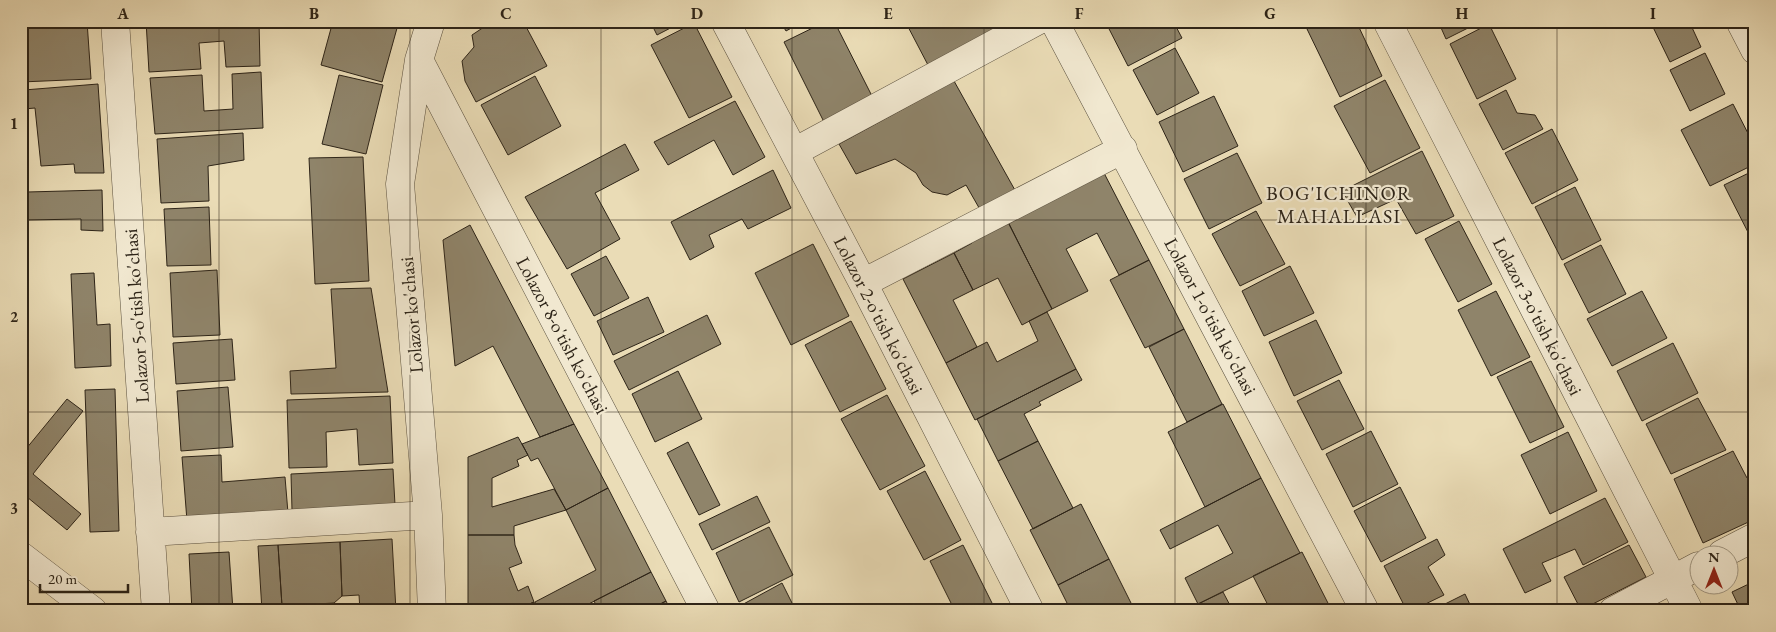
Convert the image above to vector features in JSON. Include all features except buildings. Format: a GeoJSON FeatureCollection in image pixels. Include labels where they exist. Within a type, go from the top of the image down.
{"type":"FeatureCollection","features":[{"type":"Feature","properties":{"kind":"street","name":"Lolazor 5-o'tish ko'chasi"},"geometry":{"type":"LineString","coordinates":[[115,21],[156,611]]}},
{"type":"Feature","properties":{"kind":"street","name":"Lolazor ko'chasi"},"geometry":{"type":"LineString","coordinates":[[430,21],[419,60],[400,184],[428,515],[432,611]]}},
{"type":"Feature","properties":{"kind":"street","name":"Lolazor 2-o'tish ko'chasi"},"geometry":{"type":"LineString","coordinates":[[725,21],[863,282],[1030,611]]}},
{"type":"Feature","properties":{"kind":"street"},"geometry":{"type":"LineString","coordinates":[[794,152],[1037,21]]}},
{"type":"Feature","properties":{"kind":"street","name":"Lolazor 1-o'tish ko'chasi"},"geometry":{"type":"LineString","coordinates":[[1054,21],[1365,611]]}},
{"type":"Feature","properties":{"kind":"street","name":"Lolazor 3-o'tish ko'chasi"},"geometry":{"type":"LineString","coordinates":[[1387,21],[1689,611]]}},
{"type":"Feature","properties":{"kind":"street"},"geometry":{"type":"LineString","coordinates":[[1740,21],[1755,50]]}},
{"type":"Feature","properties":{"kind":"street","name":"Lolazor 8-o'tish ko'chasi"},"geometry":{"type":"LineString","coordinates":[[419,60],[706,611]]}},
{"type":"Feature","properties":{"kind":"street"},"geometry":{"type":"LineString","coordinates":[[863,282],[1123,149]]}},
{"type":"Feature","properties":{"kind":"street"},"geometry":{"type":"LineString","coordinates":[[150,532],[428,515]]}},
{"type":"Feature","properties":{"kind":"street"},"geometry":{"type":"LineString","coordinates":[[1738,546],[1755,537]]}},
{"type":"Feature","properties":{"kind":"street"},"geometry":{"type":"LineString","coordinates":[[21,556],[93,611]]}},
{"type":"Feature","properties":{"kind":"street"},"geometry":{"type":"LineString","coordinates":[[1613,611],[1688,572]]}},
{"type":"Feature","properties":{"kind":"district","name":"BOG'ICHINOR MAHALLASI"},"geometry":{"type":"Point","coordinates":[1339,204]}}]}
